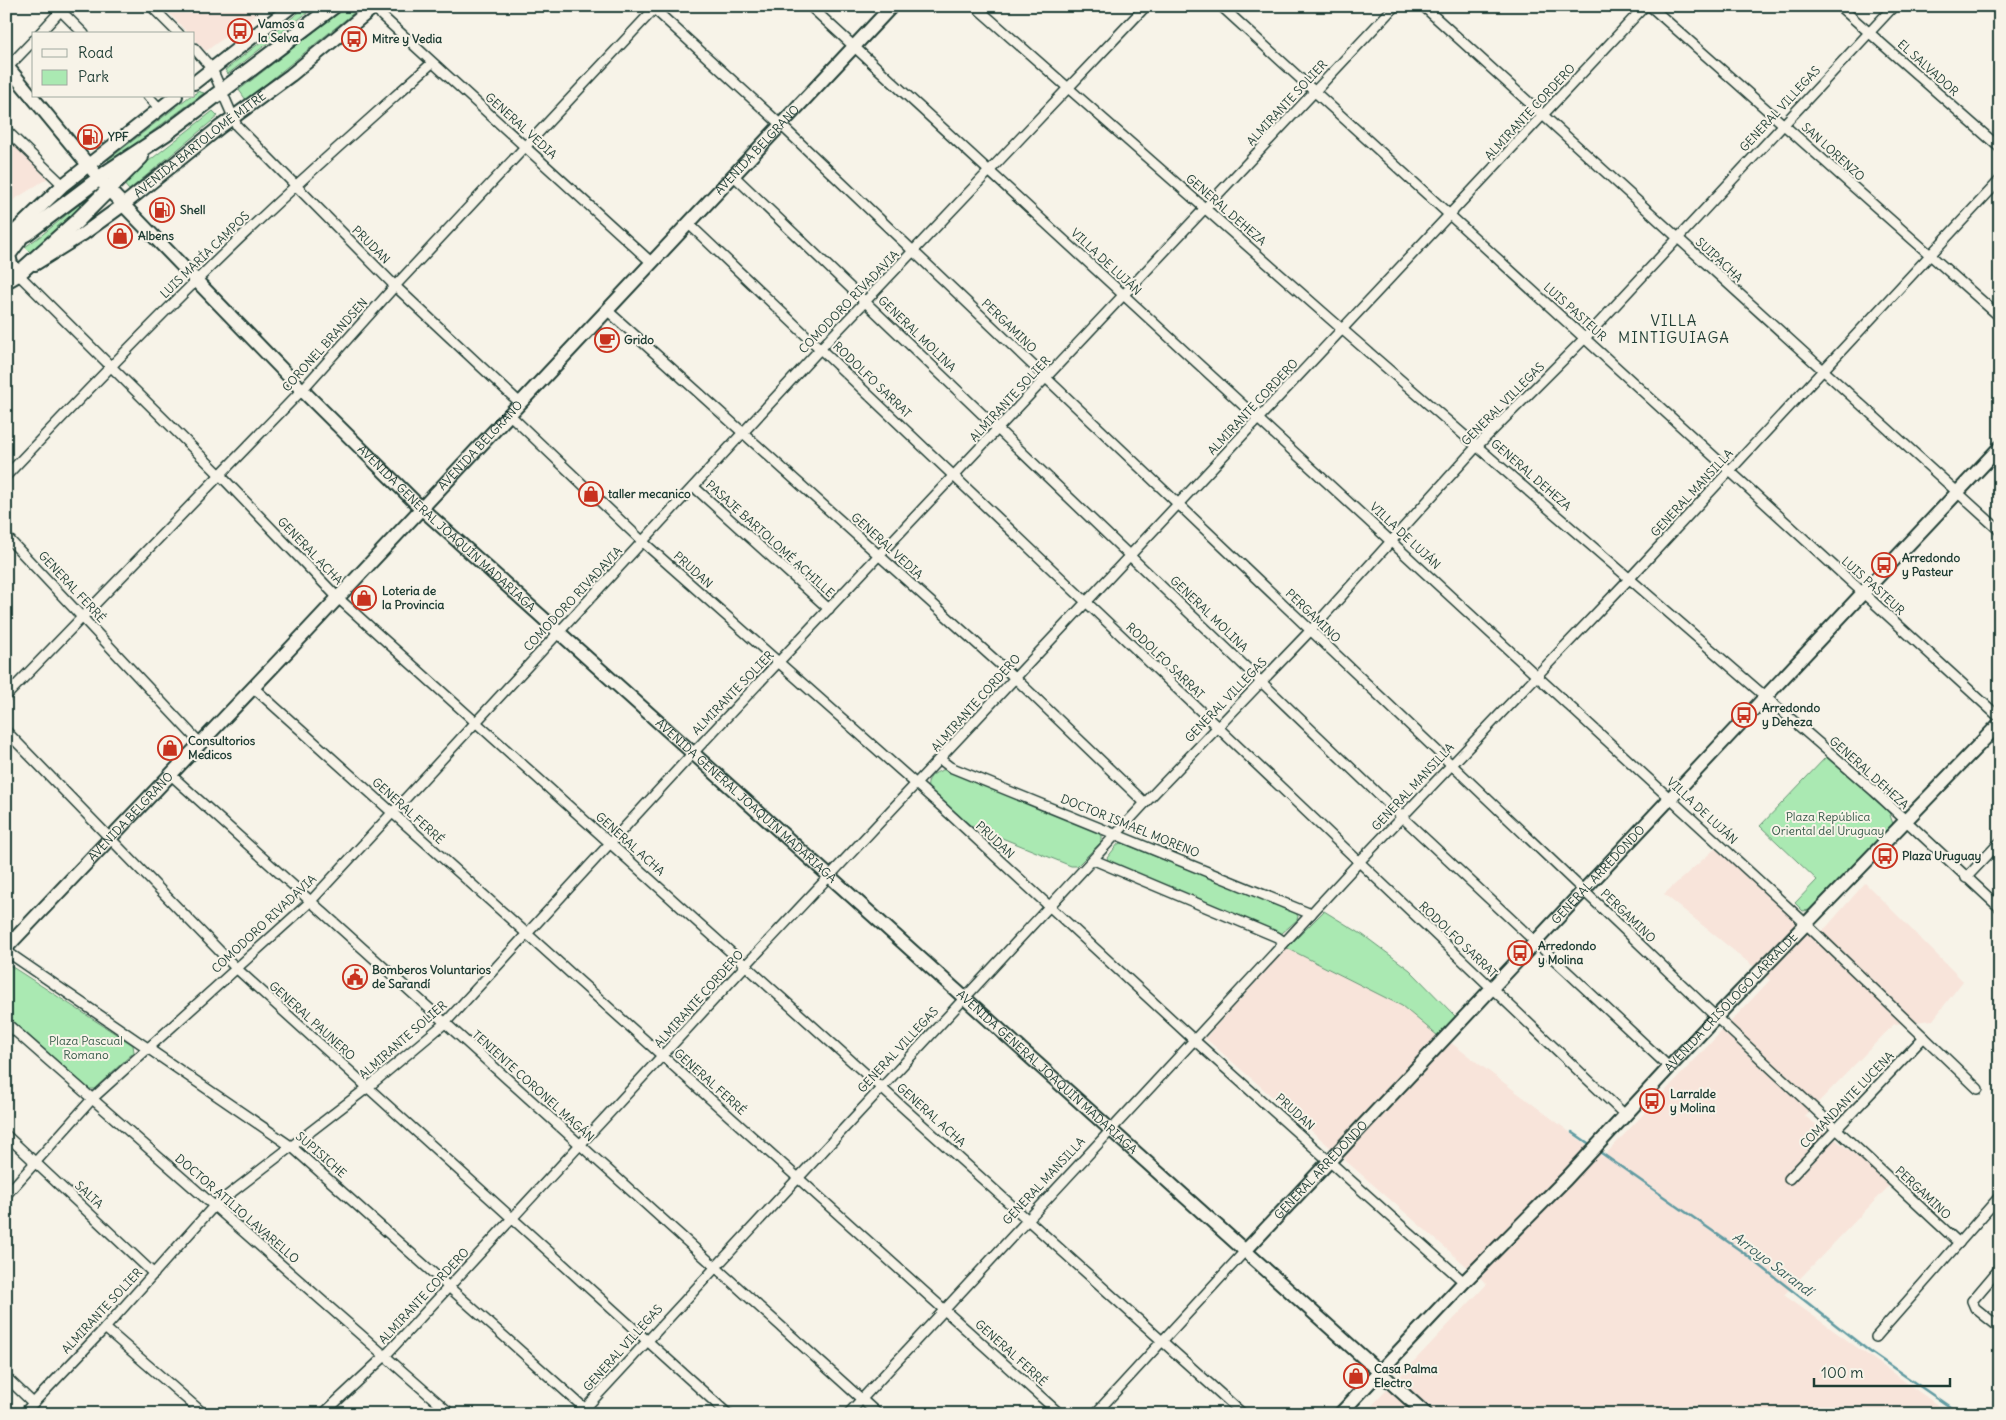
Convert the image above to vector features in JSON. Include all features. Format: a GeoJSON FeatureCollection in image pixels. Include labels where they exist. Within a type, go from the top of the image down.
{"type":"FeatureCollection","features":[{"type":"Feature","properties":{"kind":"main road","name":"AVENIDA BARTOLOMÉ MITRE"},"geometry":{"type":"LineString","coordinates":[[6,244],[27,233],[104,184],[165,134],[334,6]]}},
{"type":"Feature","properties":{"kind":"main road","name":"AVENIDA BARTOLOMÉ MITRE"},"geometry":{"type":"LineString","coordinates":[[12,278],[90,209],[104,184]]}},
{"type":"Feature","properties":{"kind":"main road"},"geometry":{"type":"LineString","coordinates":[[12,278],[8,254],[27,233]]}},
{"type":"Feature","properties":{"kind":"street"},"geometry":{"type":"LineString","coordinates":[[151,6],[177,32]]}},
{"type":"Feature","properties":{"kind":"street"},"geometry":{"type":"LineString","coordinates":[[195,82],[292,6]]}},
{"type":"Feature","properties":{"kind":"street","name":"GENERAL VEDIA"},"geometry":{"type":"LineString","coordinates":[[375,6],[382,16],[651,262]]}},
{"type":"Feature","properties":{"kind":"street","name":"AVENIDA BARTOLOMÉ MITRE"},"geometry":{"type":"LineString","coordinates":[[12,278],[83,234],[123,205],[375,6]]}},
{"type":"Feature","properties":{"kind":"street","name":"VILLA DE LUJÁN"},"geometry":{"type":"LineString","coordinates":[[810,6],[1806,924],[1978,1089]]}},
{"type":"Feature","properties":{"kind":"street","name":"AVENIDA BELGRANO"},"geometry":{"type":"LineString","coordinates":[[6,950],[109,838],[254,688],[608,311],[651,262],[689,224],[892,6]]}},
{"type":"Feature","properties":{"kind":"street","name":"GENERAL DEHEZA"},"geometry":{"type":"LineString","coordinates":[[975,6],[1342,330],[1478,445],[1766,697],[2000,908]]}},
{"type":"Feature","properties":{"kind":"street","name":"COMODORO RIVADAVIA"},"geometry":{"type":"LineString","coordinates":[[6,1195],[93,1098],[148,1046],[310,902],[821,348],[1070,89],[1146,6]]}},
{"type":"Feature","properties":{"kind":"street","name":"LUIS PASTEUR"},"geometry":{"type":"LineString","coordinates":[[1220,6],[1586,338],[1728,472],[2000,718]]}},
{"type":"Feature","properties":{"kind":"street","name":"ALMIRANTE SOLIER"},"geometry":{"type":"LineString","coordinates":[[23,1414],[105,1328],[214,1206],[367,1088],[445,1023],[693,753],[999,430],[1123,295],[1395,6]]}},
{"type":"Feature","properties":{"kind":"street","name":"SUIPACHA"},"geometry":{"type":"LineString","coordinates":[[1423,6],[1823,372],[2000,531]]}},
{"type":"Feature","properties":{"kind":"street","name":"ALMIRANTE CORDERO"},"geometry":{"type":"LineString","coordinates":[[323,1414],[386,1356],[746,965],[915,785],[941,760],[1085,602],[1544,116],[1645,6]]}},
{"type":"Feature","properties":{"kind":"street","name":"SAN LORENZO"},"geometry":{"type":"LineString","coordinates":[[1650,6],[2000,317]]}},
{"type":"Feature","properties":{"kind":"street","name":"EL SALVADOR"},"geometry":{"type":"LineString","coordinates":[[1839,6],[2000,148]]}},
{"type":"Feature","properties":{"kind":"street","name":"GENERAL VILLEGAS"},"geometry":{"type":"LineString","coordinates":[[585,1412],[646,1340],[1145,803],[1392,542],[1478,445],[1586,338],[1894,6]]}},
{"type":"Feature","properties":{"kind":"street","name":"PERGAMINO"},"geometry":{"type":"LineString","coordinates":[[654,7],[914,251],[1716,1017],[1959,1243]]}},
{"type":"Feature","properties":{"kind":"street","name":"CORONEL BRANDSEN"},"geometry":{"type":"LineString","coordinates":[[6,696],[302,390],[395,286],[654,7]]}},
{"type":"Feature","properties":{"kind":"street"},"geometry":{"type":"LineString","coordinates":[[41,32],[61,8],[82,32]]}},
{"type":"Feature","properties":{"kind":"street"},"geometry":{"type":"LineString","coordinates":[[7,67],[32,42]]}},
{"type":"Feature","properties":{"kind":"street","name":"PRUDAN"},"geometry":{"type":"LineString","coordinates":[[195,49],[212,69],[237,126],[395,286],[520,403]]}},
{"type":"Feature","properties":{"kind":"street","name":"LUIS MARÍA CAMPOS"},"geometry":{"type":"LineString","coordinates":[[6,476],[110,366],[196,280],[295,186],[432,62]]}},
{"type":"Feature","properties":{"kind":"street","name":"AVENIDA GENERAL JOAQUÍN MADARIAGA"},"geometry":{"type":"LineString","coordinates":[[7,67],[32,97]]}},
{"type":"Feature","properties":{"kind":"street","name":"AVENIDA GENERAL JOAQUÍN MADARIAGA"},"geometry":{"type":"LineString","coordinates":[[33,98],[123,205],[302,390],[421,508],[1381,1371],[1426,1414]]}},
{"type":"Feature","properties":{"kind":"street"},"geometry":{"type":"LineString","coordinates":[[150,98],[160,109]]}},
{"type":"Feature","properties":{"kind":"street"},"geometry":{"type":"LineString","coordinates":[[6,240],[63,185],[174,98]]}},
{"type":"Feature","properties":{"kind":"street"},"geometry":{"type":"LineString","coordinates":[[6,130],[63,185]]}},
{"type":"Feature","properties":{"kind":"street","name":"GENERAL MOLINA"},"geometry":{"type":"LineString","coordinates":[[734,176],[1402,817],[1669,1067]]}},
{"type":"Feature","properties":{"kind":"street","name":"GENERAL MANSILLA"},"geometry":{"type":"LineString","coordinates":[[848,1414],[1027,1218],[1284,942],[1536,674],[1630,578],[2000,180]]}},
{"type":"Feature","properties":{"kind":"street","name":"RODOLFO SARRAT"},"geometry":{"type":"LineString","coordinates":[[689,224],[1490,989],[1624,1114]]}},
{"type":"Feature","properties":{"kind":"street","name":"GENERAL ACHA"},"geometry":{"type":"LineString","coordinates":[[12,278],[110,366],[220,474],[338,598],[1243,1414]]}},
{"type":"Feature","properties":{"kind":"street","name":"GENERAL VEDIA"},"geometry":{"type":"LineString","coordinates":[[608,311],[1015,678],[1145,803]]}},
{"type":"Feature","properties":{"kind":"street","name":"PRUDAN"},"geometry":{"type":"LineString","coordinates":[[510,415],[643,542],[915,785],[1194,1040],[1464,1282]]}},
{"type":"Feature","properties":{"kind":"street","name":"GENERAL ARREDONDO"},"geometry":{"type":"LineString","coordinates":[[1095,1414],[1161,1340],[2000,447]]}},
{"type":"Feature","properties":{"kind":"street","name":"PASAJE BARTOLOMÉ ACHILLE"},"geometry":{"type":"LineString","coordinates":[[694,487],[829,609]]}},
{"type":"Feature","properties":{"kind":"street","name":"GENERAL FERRÉ"},"geometry":{"type":"LineString","coordinates":[[6,536],[200,744]]}},
{"type":"Feature","properties":{"kind":"street","name":"GENERAL FERRÉ"},"geometry":{"type":"LineString","coordinates":[[254,688],[1060,1414]]}},
{"type":"Feature","properties":{"kind":"street","name":"AVENIDA CRISÓLOGO LARRALDE"},"geometry":{"type":"LineString","coordinates":[[1340,1414],[1464,1282],[1583,1161],[1624,1114],[1716,1017],[2000,723]]}},
{"type":"Feature","properties":{"kind":"street","name":"GENERAL PAUNERO"},"geometry":{"type":"LineString","coordinates":[[6,730],[236,968],[728,1414]]}},
{"type":"Feature","properties":{"kind":"street","name":"DOCTOR ISMAEL MORENO"},"geometry":{"type":"LineString","coordinates":[[941,760],[950,767],[1311,914]]}},
{"type":"Feature","properties":{"kind":"street","name":"TENIENTE CORONEL MAGÁN"},"geometry":{"type":"LineString","coordinates":[[171,775],[878,1414]]}},
{"type":"Feature","properties":{"kind":"street"},"geometry":{"type":"LineString","coordinates":[[1966,878],[2000,842]]}},
{"type":"Feature","properties":{"kind":"street"},"geometry":{"type":"LineString","coordinates":[[1094,860],[1277,936],[1284,942]]}},
{"type":"Feature","properties":{"kind":"street","name":"SUPISICHE"},"geometry":{"type":"LineString","coordinates":[[6,950],[292,1147],[450,1286],[585,1412]]}},
{"type":"Feature","properties":{"kind":"street","name":"DOCTOR ATILIO LAVARELLO"},"geometry":{"type":"LineString","coordinates":[[6,1023],[451,1414]]}},
{"type":"Feature","properties":{"kind":"street","name":"COMANDANTE LUCENA"},"geometry":{"type":"LineString","coordinates":[[1789,1179],[1838,1130],[1924,1038]]}},
{"type":"Feature","properties":{"kind":"street","name":"SALTA"},"geometry":{"type":"LineString","coordinates":[[6,1135],[154,1274]]}},
{"type":"Feature","properties":{"kind":"street"},"geometry":{"type":"LineString","coordinates":[[1876,1337],[2000,1197]]}},
{"type":"Feature","properties":{"kind":"street"},"geometry":{"type":"LineString","coordinates":[[2000,1268],[1973,1298],[1973,1305],[2000,1328]]}},
{"type":"Feature","properties":{"kind":"street"},"geometry":{"type":"LineString","coordinates":[[105,1328],[204,1414]]}},
{"type":"Feature","properties":{"kind":"street"},"geometry":{"type":"LineString","coordinates":[[6,1377],[33,1402]]}},
{"type":"Feature","properties":{"kind":"shaded area"},"geometry":{"type":"Polygon","coordinates":[[[162,6],[268,6],[206,51],[195,40],[195,32],[187,32],[162,6]]]}},
{"type":"Feature","properties":{"kind":"shaded area"},"geometry":{"type":"Polygon","coordinates":[[[6,134],[51,176],[6,205],[6,134]]]}},
{"type":"Feature","properties":{"kind":"shaded area"},"geometry":{"type":"Polygon","coordinates":[[[1717,847],[1816,939],[1865,883],[1963,981],[1933,1020],[1894,1024],[1805,1116],[1892,1183],[1784,1295],[1950,1414],[1364,1414],[1487,1284],[1205,1038],[1287,948],[1402,1006],[1603,1157],[1770,980],[1664,894],[1717,847]]]}},
{"type":"Feature","properties":{"kind":"green space"},"geometry":{"type":"Polygon","coordinates":[[[307,6],[316,6],[228,74],[225,70],[307,6]]]}},
{"type":"Feature","properties":{"kind":"green space"},"geometry":{"type":"Polygon","coordinates":[[[347,6],[361,7],[246,100],[239,90],[347,6]]]}},
{"type":"Feature","properties":{"kind":"green space"},"geometry":{"type":"Polygon","coordinates":[[[197,91],[204,93],[110,163],[108,160],[187,98],[195,98],[197,91]]]}},
{"type":"Feature","properties":{"kind":"green space"},"geometry":{"type":"Polygon","coordinates":[[[213,111],[218,116],[129,190],[122,182],[213,111]]]}},
{"type":"Feature","properties":{"kind":"green space"},"geometry":{"type":"Polygon","coordinates":[[[89,197],[93,202],[35,257],[25,247],[42,235],[89,197]]]}},
{"type":"Feature","properties":{"kind":"green space","name":"Plaza República Oriental del Uruguay"},"geometry":{"type":"Polygon","coordinates":[[[1826,757],[1889,812],[1893,824],[1811,910],[1803,911],[1795,903],[1817,880],[1760,826],[1826,757]]]}},
{"type":"Feature","properties":{"kind":"green space"},"geometry":{"type":"Polygon","coordinates":[[[946,769],[1096,831],[1101,836],[1101,842],[1077,866],[1071,866],[970,825],[928,789],[930,778],[946,769]]]}},
{"type":"Feature","properties":{"kind":"green space"},"geometry":{"type":"Polygon","coordinates":[[[1122,843],[1295,912],[1298,916],[1297,920],[1281,934],[1109,862],[1107,858],[1118,844],[1122,843]]]}},
{"type":"Feature","properties":{"kind":"green space"},"geometry":{"type":"Polygon","coordinates":[[[1324,911],[1363,935],[1410,970],[1456,1017],[1438,1036],[1402,1006],[1287,948],[1324,911]]]}},
{"type":"Feature","properties":{"kind":"green space","name":"Plaza Pascual Romano"},"geometry":{"type":"Polygon","coordinates":[[[6,963],[133,1045],[134,1052],[94,1089],[89,1089],[6,1015],[6,963]]]}},
{"type":"Feature","properties":{"kind":"waterway","name":"Arroyo Sarandí"},"geometry":{"type":"LineString","coordinates":[[1572,1132],[1591,1145]]}},
{"type":"Feature","properties":{"kind":"waterway","name":"Arroyo Sarandí"},"geometry":{"type":"LineString","coordinates":[[1597,1150],[1744,1253],[1869,1351],[1960,1414]]}},
{"type":"Feature","properties":{"kind":"place","name":"Vamos a la Selva"},"geometry":{"type":"Point","coordinates":[240,31]}},
{"type":"Feature","properties":{"kind":"place","name":"Mitre y Vedia"},"geometry":{"type":"Point","coordinates":[354,39]}},
{"type":"Feature","properties":{"kind":"place","name":"YPF"},"geometry":{"type":"Point","coordinates":[90,137]}},
{"type":"Feature","properties":{"kind":"place","name":"Shell"},"geometry":{"type":"Point","coordinates":[162,210]}},
{"type":"Feature","properties":{"kind":"place","name":"Albens"},"geometry":{"type":"Point","coordinates":[120,236]}},
{"type":"Feature","properties":{"kind":"place","name":"Grido"},"geometry":{"type":"Point","coordinates":[607,340]}},
{"type":"Feature","properties":{"kind":"place","name":"taller mecanico"},"geometry":{"type":"Point","coordinates":[591,494]}},
{"type":"Feature","properties":{"kind":"place","name":"Arredondo y Pasteur"},"geometry":{"type":"Point","coordinates":[1884,565]}},
{"type":"Feature","properties":{"kind":"place","name":"Loteria de la Provincia"},"geometry":{"type":"Point","coordinates":[364,598]}},
{"type":"Feature","properties":{"kind":"place","name":"Arredondo y Deheza"},"geometry":{"type":"Point","coordinates":[1744,715]}},
{"type":"Feature","properties":{"kind":"place","name":"Consultorios Medicos"},"geometry":{"type":"Point","coordinates":[170,748]}},
{"type":"Feature","properties":{"kind":"place","name":"Plaza Uruguay"},"geometry":{"type":"Point","coordinates":[1885,856]}},
{"type":"Feature","properties":{"kind":"place","name":"Arredondo y Molina"},"geometry":{"type":"Point","coordinates":[1520,953]}},
{"type":"Feature","properties":{"kind":"place","name":"Bomberos Voluntarios de Sarandí"},"geometry":{"type":"Point","coordinates":[355,977]}},
{"type":"Feature","properties":{"kind":"place","name":"Larralde y Molina"},"geometry":{"type":"Point","coordinates":[1652,1101]}},
{"type":"Feature","properties":{"kind":"place","name":"Casa Palma Electro"},"geometry":{"type":"Point","coordinates":[1356,1376]}},
{"type":"Feature","properties":{"kind":"district","name":"VILLA MINTIGUIAGA"},"geometry":{"type":"Point","coordinates":[1674,330]}}]}
